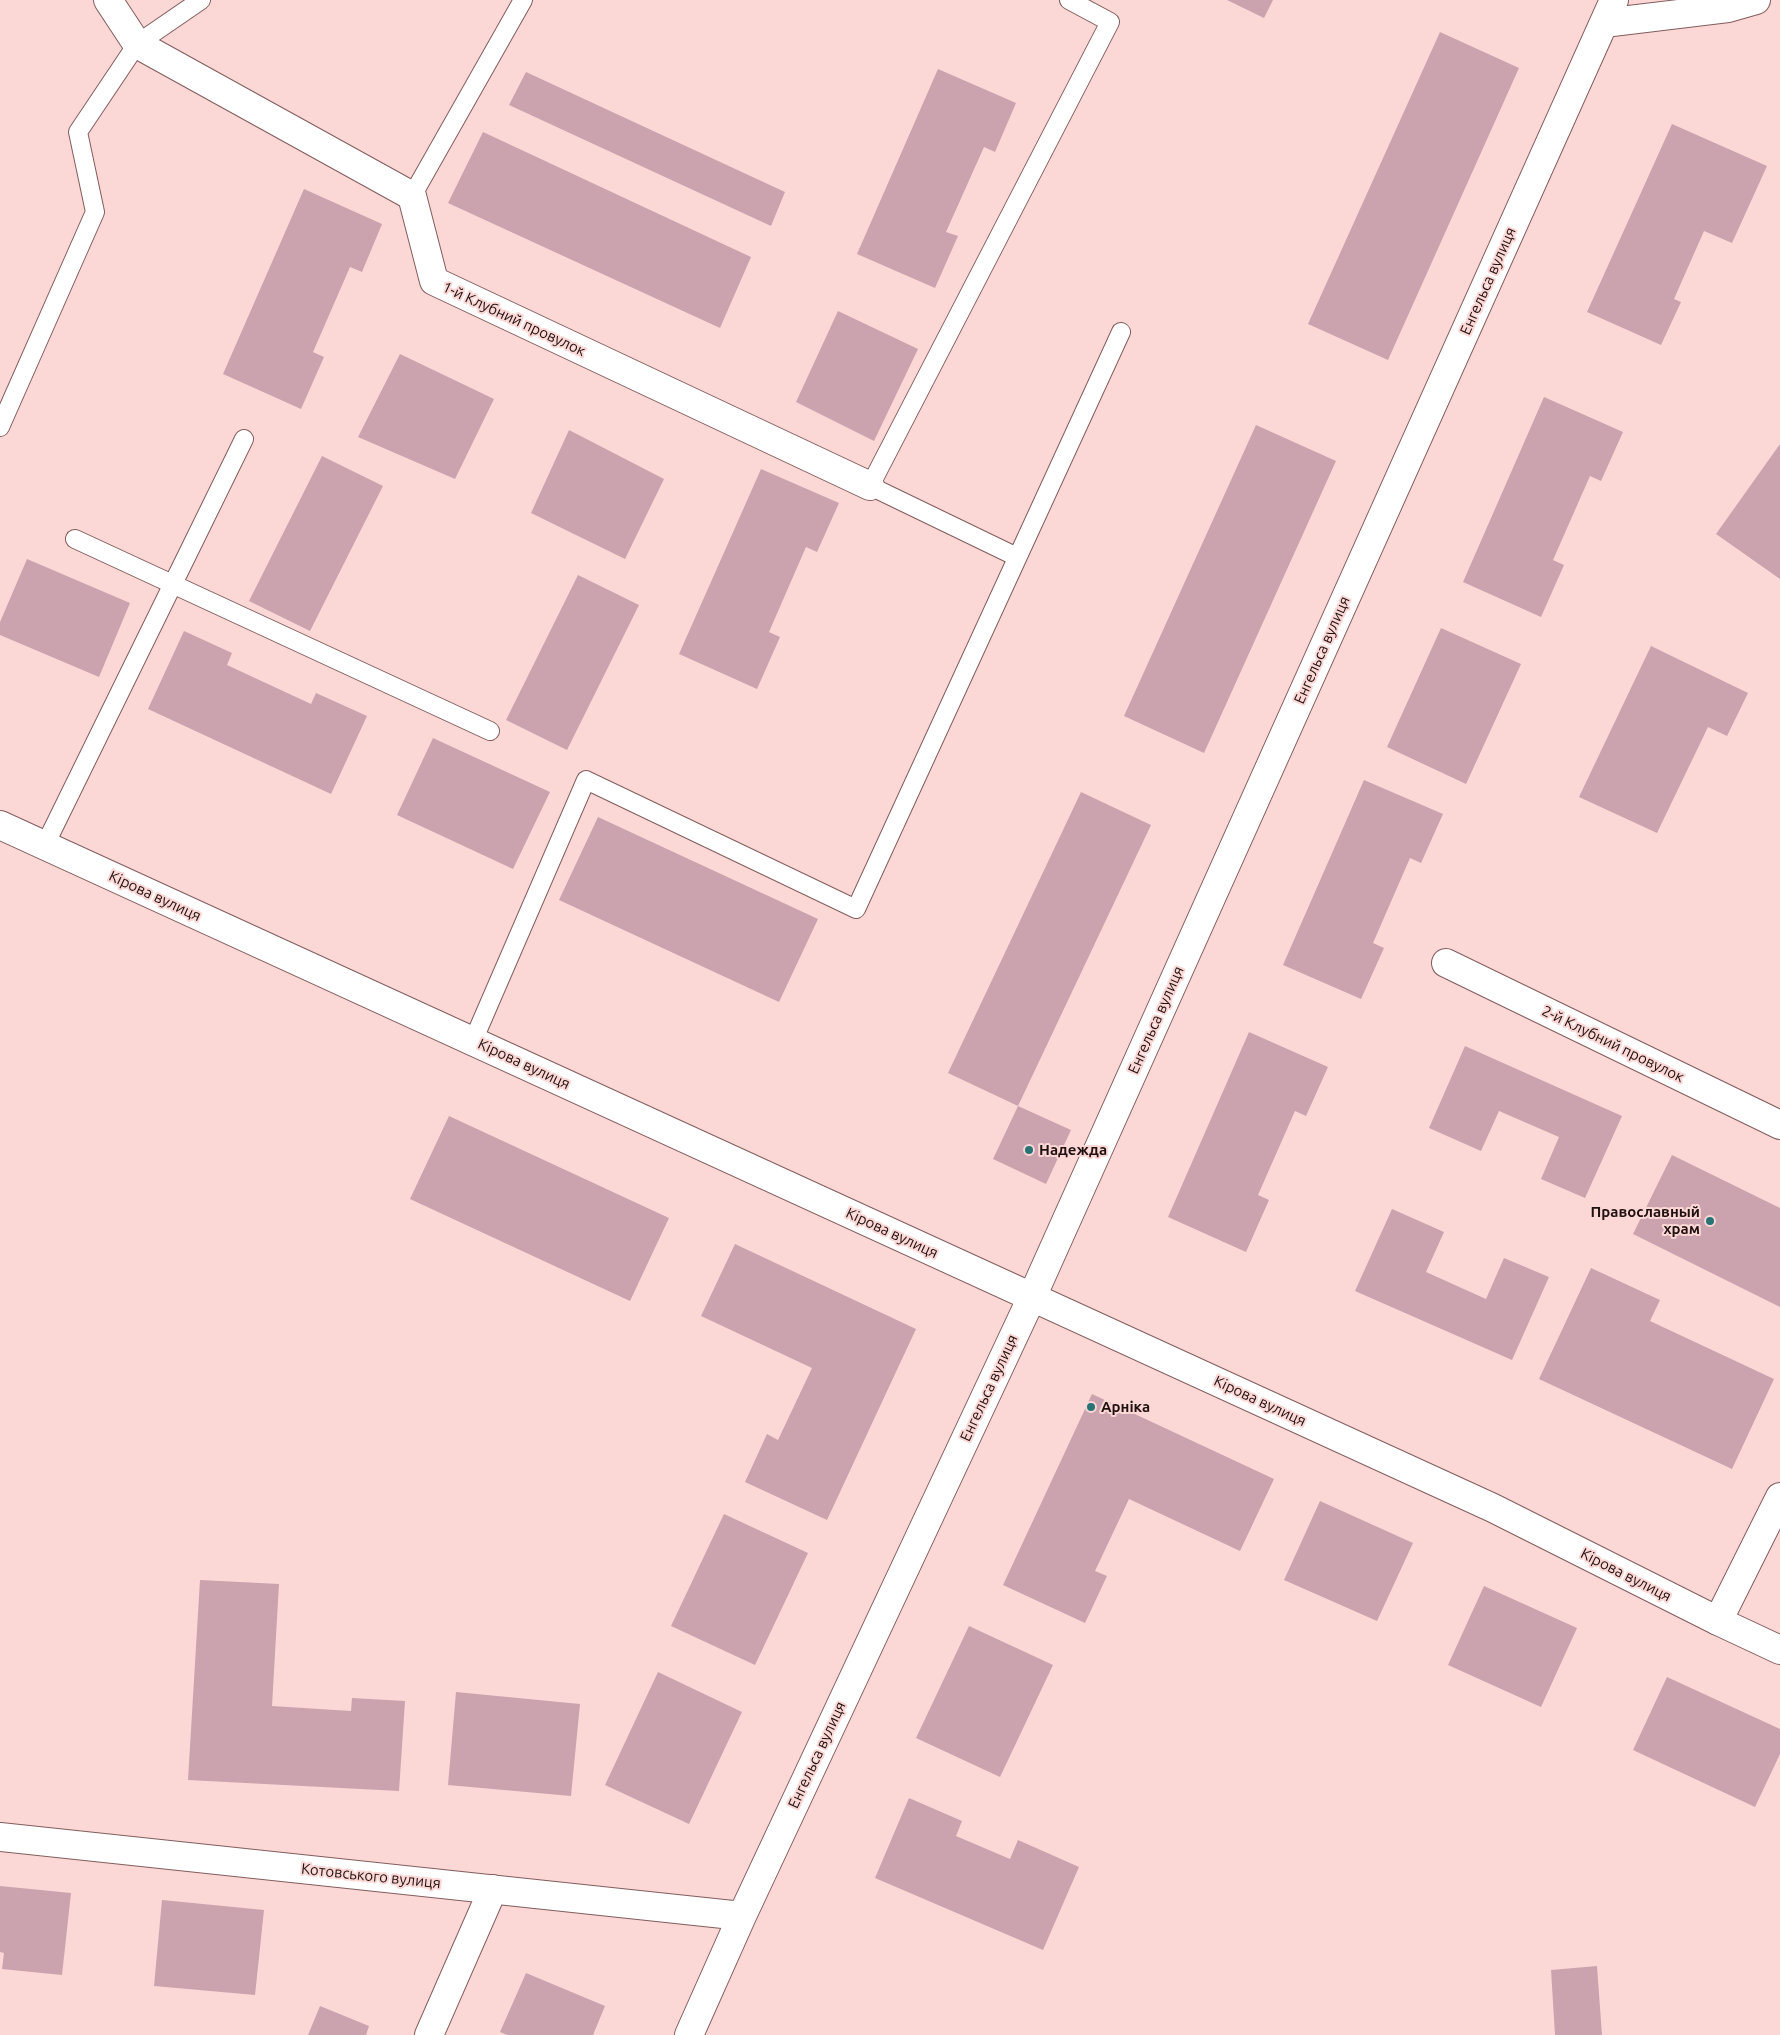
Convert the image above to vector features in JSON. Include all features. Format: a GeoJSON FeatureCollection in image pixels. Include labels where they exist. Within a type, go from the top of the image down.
{"type":"FeatureCollection","features":[{"type":"Feature","properties":{"kind":"street"},"geometry":{"type":"LineString","coordinates":[[108,0],[137,44],[412,196]]}},
{"type":"Feature","properties":{"kind":"street"},"geometry":{"type":"LineString","coordinates":[[1609,11],[1728,8],[1756,0]]}},
{"type":"Feature","properties":{"kind":"street","name":"Енгельса вулиця"},"geometry":{"type":"LineString","coordinates":[[689,2035],[742,1916],[1032,1297],[1609,11]]}},
{"type":"Feature","properties":{"kind":"street","name":"1-й Клубний провулок"},"geometry":{"type":"LineString","coordinates":[[412,196],[434,281],[870,486]]}},
{"type":"Feature","properties":{"kind":"street","name":"Кірова вулиця"},"geometry":{"type":"LineString","coordinates":[[0,824],[1493,1508],[1718,1621],[1780,1650]]}},
{"type":"Feature","properties":{"kind":"street","name":"2-й Клубний провулок"},"geometry":{"type":"LineString","coordinates":[[1446,963],[1780,1125]]}},
{"type":"Feature","properties":{"kind":"street"},"geometry":{"type":"LineString","coordinates":[[1718,1621],[1780,1497]]}},
{"type":"Feature","properties":{"kind":"street","name":"Котовського вулиця"},"geometry":{"type":"LineString","coordinates":[[0,1836],[742,1916]]}},
{"type":"Feature","properties":{"kind":"street"},"geometry":{"type":"LineString","coordinates":[[429,2035],[493,1889]]}},
{"type":"Feature","properties":{"kind":"lane"},"geometry":{"type":"LineString","coordinates":[[0,427],[95,212],[78,132],[137,44],[201,0]]}},
{"type":"Feature","properties":{"kind":"lane"},"geometry":{"type":"LineString","coordinates":[[412,196],[523,0]]}},
{"type":"Feature","properties":{"kind":"lane"},"geometry":{"type":"LineString","coordinates":[[1017,557],[870,486],[1110,22],[1069,0]]}},
{"type":"Feature","properties":{"kind":"lane"},"geometry":{"type":"LineString","coordinates":[[473,1041],[586,780],[856,909],[1120,332]]}},
{"type":"Feature","properties":{"kind":"lane"},"geometry":{"type":"LineString","coordinates":[[45,845],[244,439]]}},
{"type":"Feature","properties":{"kind":"lane"},"geometry":{"type":"LineString","coordinates":[[75,538],[490,730]]}},
{"type":"Feature","properties":{"kind":"building"},"geometry":{"type":"Polygon","coordinates":[[[1227,0],[1273,0],[1264,18],[1227,0]]]}},
{"type":"Feature","properties":{"kind":"building"},"geometry":{"type":"Polygon","coordinates":[[[1440,32],[1519,68],[1388,360],[1308,324],[1440,32]]]}},
{"type":"Feature","properties":{"kind":"building"},"geometry":{"type":"Polygon","coordinates":[[[938,69],[1016,103],[995,152],[984,147],[946,232],[958,236],[935,288],[857,254],[938,69]]]}},
{"type":"Feature","properties":{"kind":"building"},"geometry":{"type":"Polygon","coordinates":[[[526,72],[785,192],[771,226],[509,105],[526,72]]]}},
{"type":"Feature","properties":{"kind":"building"},"geometry":{"type":"Polygon","coordinates":[[[1672,124],[1767,166],[1732,243],[1704,231],[1674,299],[1681,302],[1661,345],[1587,312],[1672,124]]]}},
{"type":"Feature","properties":{"kind":"building"},"geometry":{"type":"Polygon","coordinates":[[[483,132],[751,257],[720,328],[448,203],[483,132]]]}},
{"type":"Feature","properties":{"kind":"building"},"geometry":{"type":"Polygon","coordinates":[[[304,189],[382,224],[362,272],[350,267],[313,352],[324,357],[301,409],[223,374],[304,189]]]}},
{"type":"Feature","properties":{"kind":"building"},"geometry":{"type":"Polygon","coordinates":[[[838,311],[918,349],[874,441],[796,402],[838,311]]]}},
{"type":"Feature","properties":{"kind":"building"},"geometry":{"type":"Polygon","coordinates":[[[400,354],[494,399],[455,479],[358,437],[400,354]]]}},
{"type":"Feature","properties":{"kind":"building"},"geometry":{"type":"Polygon","coordinates":[[[1544,397],[1623,432],[1601,481],[1590,476],[1553,560],[1564,565],[1541,617],[1463,582],[1544,397]]]}},
{"type":"Feature","properties":{"kind":"building"},"geometry":{"type":"Polygon","coordinates":[[[1256,425],[1336,461],[1204,753],[1124,716],[1256,425]]]}},
{"type":"Feature","properties":{"kind":"building"},"geometry":{"type":"Polygon","coordinates":[[[569,430],[664,479],[625,559],[531,513],[569,430]]]}},
{"type":"Feature","properties":{"kind":"building"},"geometry":{"type":"Polygon","coordinates":[[[1780,444],[1780,579],[1716,534],[1780,444]]]}},
{"type":"Feature","properties":{"kind":"building"},"geometry":{"type":"Polygon","coordinates":[[[322,456],[383,486],[310,631],[249,601],[322,456]]]}},
{"type":"Feature","properties":{"kind":"building"},"geometry":{"type":"Polygon","coordinates":[[[761,469],[839,503],[817,552],[806,547],[769,632],[780,637],[757,689],[679,654],[761,469]]]}},
{"type":"Feature","properties":{"kind":"building"},"geometry":{"type":"Polygon","coordinates":[[[27,559],[130,603],[99,677],[0,635],[0,622],[27,559]]]}},
{"type":"Feature","properties":{"kind":"building"},"geometry":{"type":"Polygon","coordinates":[[[578,575],[639,605],[567,750],[506,720],[578,575]]]}},
{"type":"Feature","properties":{"kind":"building"},"geometry":{"type":"Polygon","coordinates":[[[1441,628],[1521,664],[1466,784],[1387,747],[1441,628]]]}},
{"type":"Feature","properties":{"kind":"building"},"geometry":{"type":"Polygon","coordinates":[[[184,631],[232,653],[227,665],[311,704],[316,693],[367,716],[331,794],[148,709],[184,631]]]}},
{"type":"Feature","properties":{"kind":"building"},"geometry":{"type":"Polygon","coordinates":[[[1651,646],[1748,693],[1727,736],[1708,727],[1657,833],[1579,797],[1651,646]]]}},
{"type":"Feature","properties":{"kind":"building"},"geometry":{"type":"Polygon","coordinates":[[[433,738],[550,792],[513,869],[397,815],[433,738]]]}},
{"type":"Feature","properties":{"kind":"building"},"geometry":{"type":"Polygon","coordinates":[[[1364,780],[1443,814],[1421,863],[1410,858],[1373,943],[1384,948],[1361,999],[1283,965],[1364,780]]]}},
{"type":"Feature","properties":{"kind":"building"},"geometry":{"type":"Polygon","coordinates":[[[1081,792],[1151,825],[1018,1106],[948,1073],[1081,792]]]}},
{"type":"Feature","properties":{"kind":"building"},"geometry":{"type":"Polygon","coordinates":[[[598,817],[818,919],[779,1002],[559,900],[598,817]]]}},
{"type":"Feature","properties":{"kind":"building"},"geometry":{"type":"Polygon","coordinates":[[[1249,1032],[1328,1067],[1306,1116],[1295,1111],[1258,1195],[1269,1200],[1246,1252],[1168,1217],[1249,1032]]]}},
{"type":"Feature","properties":{"kind":"building"},"geometry":{"type":"Polygon","coordinates":[[[1465,1046],[1622,1116],[1585,1198],[1541,1179],[1559,1137],[1499,1111],[1481,1151],[1429,1128],[1465,1046]]]}},
{"type":"Feature","properties":{"kind":"building"},"geometry":{"type":"Polygon","coordinates":[[[1018,1106],[1071,1130],[1046,1184],[993,1159],[1018,1106]]]}},
{"type":"Feature","properties":{"kind":"building"},"geometry":{"type":"Polygon","coordinates":[[[449,1116],[669,1218],[630,1301],[410,1199],[449,1116]]]}},
{"type":"Feature","properties":{"kind":"building","name":"Православный храм"},"geometry":{"type":"Polygon","coordinates":[[[1672,1155],[1780,1208],[1780,1307],[1633,1234],[1672,1155]]]}},
{"type":"Feature","properties":{"kind":"building"},"geometry":{"type":"Polygon","coordinates":[[[1392,1209],[1444,1232],[1426,1272],[1486,1299],[1504,1258],[1549,1277],[1512,1360],[1355,1291],[1392,1209]]]}},
{"type":"Feature","properties":{"kind":"building"},"geometry":{"type":"Polygon","coordinates":[[[735,1244],[916,1329],[827,1520],[745,1482],[767,1434],[778,1440],[812,1368],[701,1316],[735,1244]]]}},
{"type":"Feature","properties":{"kind":"building"},"geometry":{"type":"Polygon","coordinates":[[[1591,1268],[1660,1300],[1650,1321],[1774,1379],[1732,1469],[1539,1379],[1591,1268]]]}},
{"type":"Feature","properties":{"kind":"building"},"geometry":{"type":"Polygon","coordinates":[[[1092,1394],[1274,1479],[1240,1551],[1129,1499],[1095,1571],[1107,1576],[1085,1623],[1003,1585],[1092,1394]]]}},
{"type":"Feature","properties":{"kind":"building"},"geometry":{"type":"Polygon","coordinates":[[[1320,1501],[1413,1543],[1377,1621],[1284,1580],[1320,1501]]]}},
{"type":"Feature","properties":{"kind":"building"},"geometry":{"type":"Polygon","coordinates":[[[724,1514],[808,1553],[755,1665],[671,1626],[724,1514]]]}},
{"type":"Feature","properties":{"kind":"building"},"geometry":{"type":"Polygon","coordinates":[[[200,1580],[279,1584],[272,1706],[351,1711],[352,1698],[405,1701],[399,1791],[188,1780],[200,1580]]]}},
{"type":"Feature","properties":{"kind":"building"},"geometry":{"type":"Polygon","coordinates":[[[1484,1586],[1577,1628],[1541,1707],[1448,1665],[1484,1586]]]}},
{"type":"Feature","properties":{"kind":"building"},"geometry":{"type":"Polygon","coordinates":[[[969,1626],[1053,1665],[1000,1777],[916,1738],[969,1626]]]}},
{"type":"Feature","properties":{"kind":"building"},"geometry":{"type":"Polygon","coordinates":[[[658,1672],[742,1712],[689,1824],[605,1785],[658,1672]]]}},
{"type":"Feature","properties":{"kind":"building"},"geometry":{"type":"Polygon","coordinates":[[[1667,1677],[1780,1729],[1780,1754],[1755,1807],[1633,1750],[1667,1677]]]}},
{"type":"Feature","properties":{"kind":"building"},"geometry":{"type":"Polygon","coordinates":[[[456,1692],[580,1704],[571,1796],[448,1785],[456,1692]]]}},
{"type":"Feature","properties":{"kind":"building"},"geometry":{"type":"Polygon","coordinates":[[[909,1798],[962,1821],[956,1836],[1010,1859],[1018,1840],[1079,1867],[1043,1950],[875,1878],[909,1798]]]}},
{"type":"Feature","properties":{"kind":"building"},"geometry":{"type":"Polygon","coordinates":[[[0,1886],[71,1893],[62,1975],[2,1969],[4,1953],[0,1952],[0,1886]]]}},
{"type":"Feature","properties":{"kind":"building"},"geometry":{"type":"Polygon","coordinates":[[[162,1900],[264,1910],[255,1995],[154,1986],[162,1900]]]}},
{"type":"Feature","properties":{"kind":"building"},"geometry":{"type":"Polygon","coordinates":[[[1597,1966],[1602,2035],[1555,2035],[1551,1970],[1597,1966]]]}},
{"type":"Feature","properties":{"kind":"building"},"geometry":{"type":"Polygon","coordinates":[[[526,1973],[605,2006],[593,2035],[507,2035],[500,2032],[526,1973]]]}},
{"type":"Feature","properties":{"kind":"building"},"geometry":{"type":"Polygon","coordinates":[[[320,2006],[369,2026],[366,2035],[308,2035],[320,2006]]]}},
{"type":"Feature","properties":{"kind":"place","name":"Надежда"},"geometry":{"type":"Point","coordinates":[1029,1150]}},
{"type":"Feature","properties":{"kind":"place","name":"Православный храм"},"geometry":{"type":"Point","coordinates":[1710,1221]}},
{"type":"Feature","properties":{"kind":"place","name":"Арніка"},"geometry":{"type":"Point","coordinates":[1091,1407]}}]}
